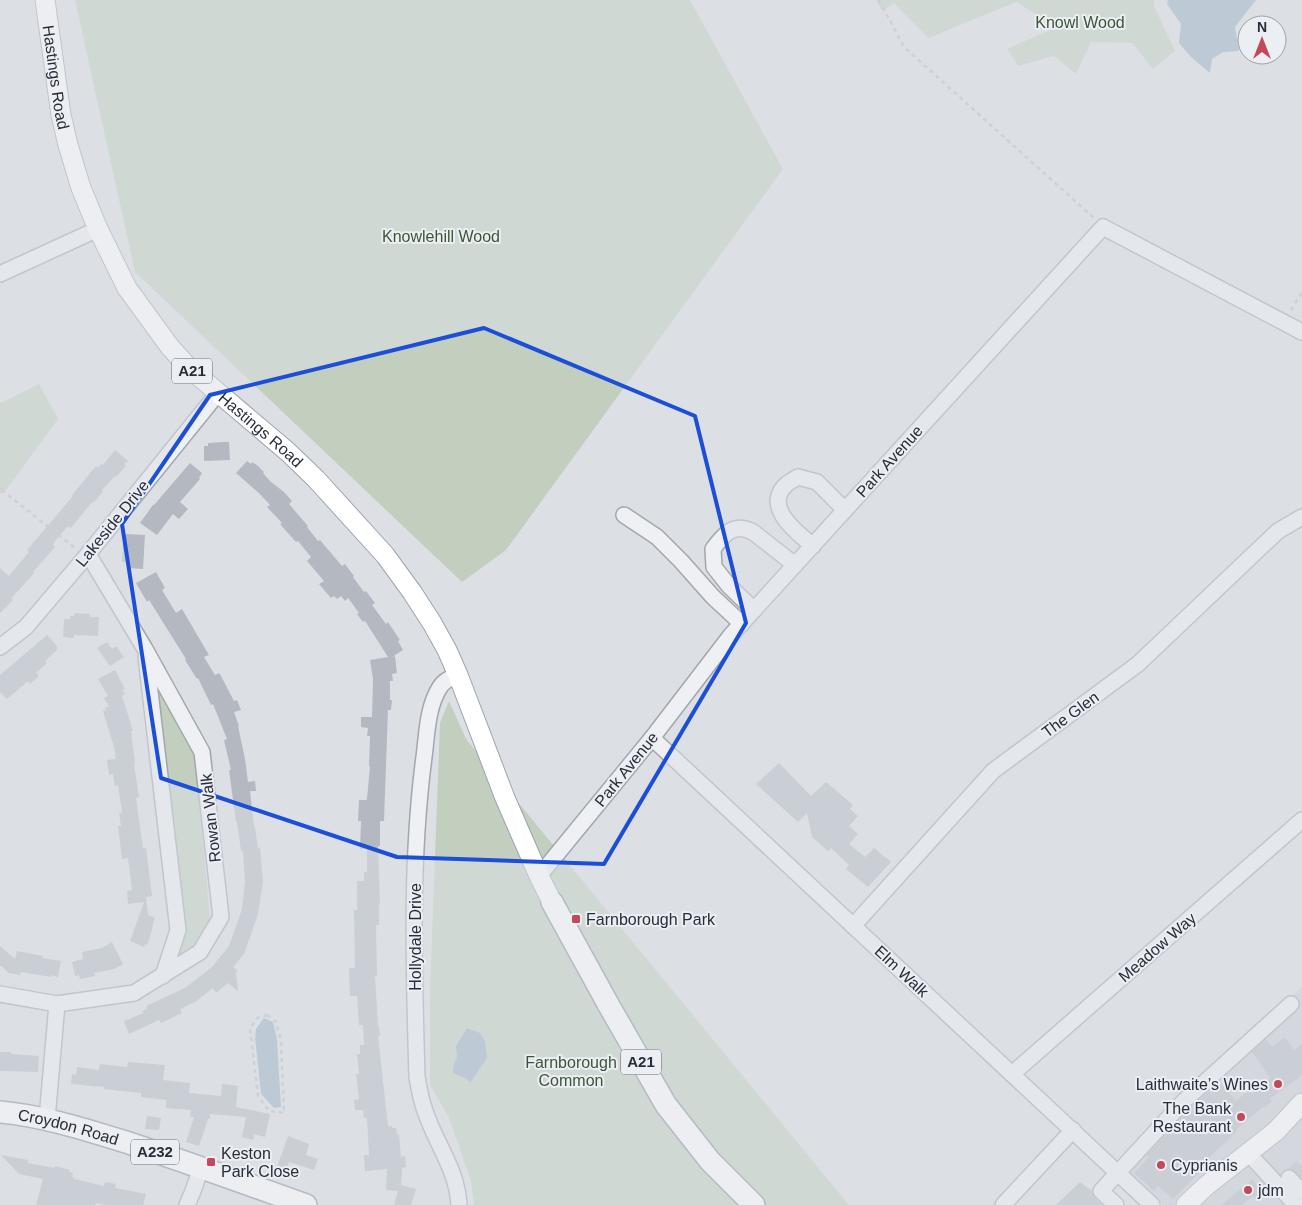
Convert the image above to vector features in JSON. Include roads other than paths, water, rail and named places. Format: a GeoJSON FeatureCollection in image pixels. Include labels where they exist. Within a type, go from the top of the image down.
{"type":"FeatureCollection","features":[{"type":"Feature","properties":{"kind":"highway","name":"A21"},"geometry":{"type":"LineString","coordinates":[[552,902],[666,1105],[710,1161],[754,1205]]}},
{"type":"Feature","properties":{"kind":"highway","name":"Croydon Road"},"geometry":{"type":"LineString","coordinates":[[0,1112],[47,1119],[108,1136],[306,1205]]}},
{"type":"Feature","properties":{"kind":"main road","name":"Hastings Road"},"geometry":{"type":"LineString","coordinates":[[45,0],[68,145],[81,188],[98,229],[127,288],[170,347],[189,368],[288,452],[316,479],[384,555],[412,592],[432,623],[458,674]]}},
{"type":"Feature","properties":{"kind":"main road","name":"A21"},"geometry":{"type":"LineString","coordinates":[[458,674],[505,798],[552,902]]}},
{"type":"Feature","properties":{"kind":"main road"},"geometry":{"type":"LineString","coordinates":[[1186,1205],[1206,1186],[1276,1131],[1302,1104]]}},
{"type":"Feature","properties":{"kind":"street","name":"Park Avenue"},"geometry":{"type":"LineString","coordinates":[[539,876],[652,738],[731,635],[1104,227],[1302,332]]}},
{"type":"Feature","properties":{"kind":"street"},"geometry":{"type":"LineString","coordinates":[[0,274],[98,229]]}},
{"type":"Feature","properties":{"kind":"street","name":"Lakeside Drive"},"geometry":{"type":"LineString","coordinates":[[0,648],[26,627],[218,393]]}},
{"type":"Feature","properties":{"kind":"street"},"geometry":{"type":"LineString","coordinates":[[813,546],[789,525],[779,509],[779,494],[788,484],[798,478],[816,482],[845,510]]}},
{"type":"Feature","properties":{"kind":"street"},"geometry":{"type":"LineString","coordinates":[[624,515],[658,536],[713,597],[742,624]]}},
{"type":"Feature","properties":{"kind":"street","name":"The Glen"},"geometry":{"type":"LineString","coordinates":[[853,926],[993,771],[1138,664],[1278,531],[1302,517]]}},
{"type":"Feature","properties":{"kind":"street"},"geometry":{"type":"LineString","coordinates":[[754,610],[729,586],[714,567],[713,549],[722,537],[734,529],[746,528],[795,565]]}},
{"type":"Feature","properties":{"kind":"street","name":"Rowan Walk"},"geometry":{"type":"LineString","coordinates":[[57,1004],[134,993],[200,952],[221,917],[202,752],[145,648],[86,556]]}},
{"type":"Feature","properties":{"kind":"street","name":"Rowan Walk"},"geometry":{"type":"LineString","coordinates":[[145,648],[178,930],[163,976]]}},
{"type":"Feature","properties":{"kind":"street","name":"Hollydale Drive"},"geometry":{"type":"LineString","coordinates":[[458,674],[444,681],[439,688],[429,713],[419,794],[414,973],[419,1093],[425,1112],[455,1177],[460,1205]]}},
{"type":"Feature","properties":{"kind":"street","name":"Elm Walk"},"geometry":{"type":"LineString","coordinates":[[652,738],[1073,1130],[1118,1173],[1142,1202]]}},
{"type":"Feature","properties":{"kind":"street","name":"Meadow Way"},"geometry":{"type":"LineString","coordinates":[[1012,1074],[1302,820]]}},
{"type":"Feature","properties":{"kind":"street"},"geometry":{"type":"LineString","coordinates":[[0,994],[57,1004],[47,1119]]}},
{"type":"Feature","properties":{"kind":"street"},"geometry":{"type":"LineString","coordinates":[[1116,1205],[1101,1191],[1184,1101],[1291,1004]]}},
{"type":"Feature","properties":{"kind":"street"},"geometry":{"type":"LineString","coordinates":[[1003,1205],[1073,1130]]}},
{"type":"Feature","properties":{"kind":"street"},"geometry":{"type":"LineString","coordinates":[[1248,1153],[1302,1192]]}},
{"type":"Feature","properties":{"kind":"street"},"geometry":{"type":"LineString","coordinates":[[187,1205],[201,1168]]}},
{"type":"Feature","properties":{"kind":"street"},"geometry":{"type":"LineString","coordinates":[[1287,1180],[1296,1205]]}},
{"type":"Feature","properties":{"kind":"water"},"geometry":{"type":"Polygon","coordinates":[[[1168,0],[1256,0],[1244,15],[1237,15],[1237,24],[1235,27],[1237,51],[1223,52],[1212,59],[1210,73],[1191,57],[1179,43],[1181,24],[1167,4],[1168,0]]]}},
{"type":"Feature","properties":{"kind":"water"},"geometry":{"type":"Polygon","coordinates":[[[264,1018],[273,1022],[277,1039],[281,1107],[274,1108],[261,1094],[255,1038],[256,1029],[264,1018]]]}},
{"type":"Feature","properties":{"kind":"water"},"geometry":{"type":"Polygon","coordinates":[[[467,1028],[480,1033],[485,1041],[487,1058],[470,1083],[467,1079],[453,1073],[457,1057],[456,1046],[467,1028]]]}},
{"type":"Feature","properties":{"kind":"tunnel"},"geometry":{"type":"LineString","coordinates":[[1293,1174],[1302,1166]]}},
{"type":"Feature","properties":{"kind":"place","name":"Farnborough Park"},"geometry":{"type":"Point","coordinates":[576,919]}},
{"type":"Feature","properties":{"kind":"place","name":"Laithwaite’s Wines"},"geometry":{"type":"Point","coordinates":[1278,1084]}},
{"type":"Feature","properties":{"kind":"place","name":"The Bank Restaurant"},"geometry":{"type":"Point","coordinates":[1241,1117]}},
{"type":"Feature","properties":{"kind":"place","name":"Keston Park Close"},"geometry":{"type":"Point","coordinates":[211,1162]}},
{"type":"Feature","properties":{"kind":"place","name":"Cyprianis"},"geometry":{"type":"Point","coordinates":[1161,1165]}},
{"type":"Feature","properties":{"kind":"place","name":"jdm"},"geometry":{"type":"Point","coordinates":[1248,1190]}},
{"type":"Feature","properties":{"kind":"park label","name":"Knowl Wood"},"geometry":{"type":"Point","coordinates":[1080,22]}},
{"type":"Feature","properties":{"kind":"park label","name":"Knowlehill Wood"},"geometry":{"type":"Point","coordinates":[441,236]}},
{"type":"Feature","properties":{"kind":"park label","name":"Farnborough Common"},"geometry":{"type":"Point","coordinates":[571,1071]}}]}
